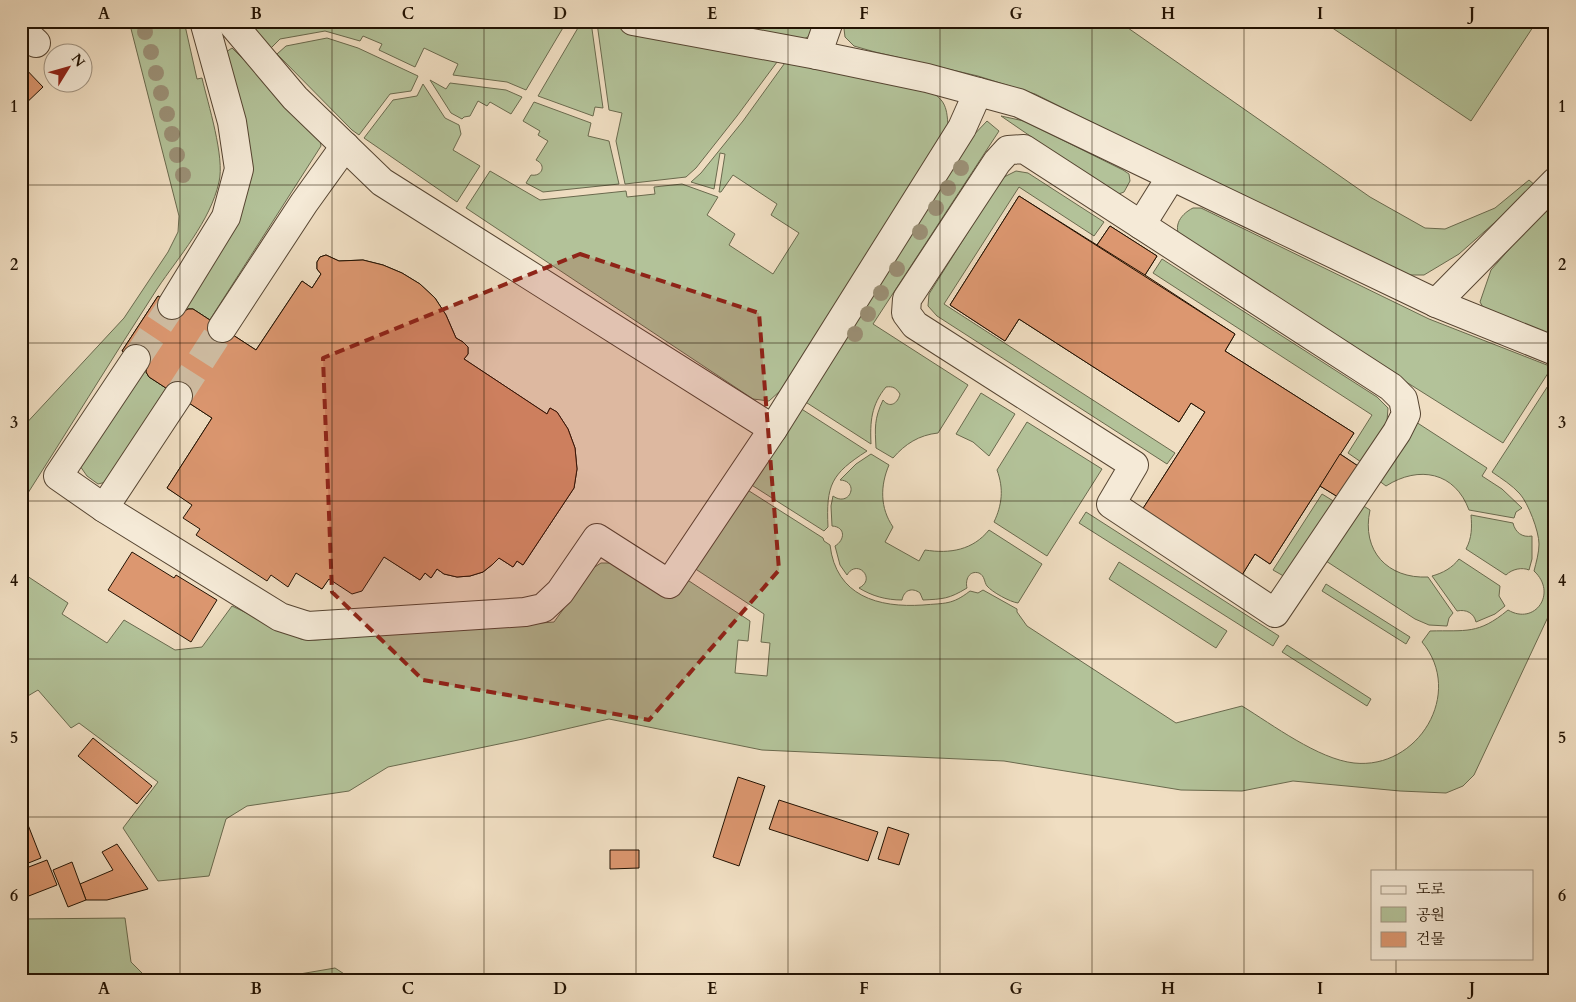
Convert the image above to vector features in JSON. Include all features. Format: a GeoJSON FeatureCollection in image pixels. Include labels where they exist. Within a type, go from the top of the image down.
{"type":"FeatureCollection","features":[{"type":"Feature","properties":{"kind":"lane"},"geometry":{"type":"LineString","coordinates":[[172,305],[226,217],[239,169],[232,122],[204,21]]}},
{"type":"Feature","properties":{"kind":"lane"},"geometry":{"type":"LineString","coordinates":[[230,21],[295,98],[382,182],[773,429]]}},
{"type":"Feature","properties":{"kind":"lane"},"geometry":{"type":"LineString","coordinates":[[632,21],[817,54],[927,78],[1019,103],[1436,303],[1555,351]]}},
{"type":"Feature","properties":{"kind":"lane"},"geometry":{"type":"LineString","coordinates":[[817,54],[829,21]]}},
{"type":"Feature","properties":{"kind":"lane"},"geometry":{"type":"LineString","coordinates":[[136,359],[58,476],[104,508],[280,617],[308,626],[525,612],[543,608],[560,592],[597,538],[669,584],[773,429],[962,128],[978,92]]}},
{"type":"Feature","properties":{"kind":"lane"},"geometry":{"type":"LineString","coordinates":[[222,328],[304,203],[345,146]]}},
{"type":"Feature","properties":{"kind":"lane"},"geometry":{"type":"LineString","coordinates":[[1024,148],[1142,225],[1391,387],[1402,399],[1406,414],[1397,432],[1276,614],[1110,504],[1134,465],[915,325],[906,313],[907,299],[997,162],[1008,150],[1024,148]]}},
{"type":"Feature","properties":{"kind":"lane"},"geometry":{"type":"LineString","coordinates":[[1142,225],[1171,177]]}},
{"type":"Feature","properties":{"kind":"lane"},"geometry":{"type":"LineString","coordinates":[[1436,303],[1555,182]]}},
{"type":"Feature","properties":{"kind":"lane"},"geometry":{"type":"LineString","coordinates":[[104,508],[178,396]]}},
{"type":"Feature","properties":{"kind":"highlighted area"},"geometry":{"type":"Polygon","coordinates":[[[580,254],[759,313],[779,570],[649,720],[423,680],[332,592],[323,358],[580,254]]]}},
{"type":"Feature","properties":{"kind":"green space"},"geometry":{"type":"Polygon","coordinates":[[[129,21],[184,21],[197,79],[202,78],[215,130],[220,159],[219,182],[215,197],[201,225],[157,289],[21,504],[21,429],[124,318],[168,252],[178,232],[179,216],[129,21]]]}},
{"type":"Feature","properties":{"kind":"green space"},"geometry":{"type":"Polygon","coordinates":[[[245,21],[567,21],[526,90],[507,82],[453,75],[458,64],[424,48],[415,67],[379,50],[382,44],[363,36],[360,41],[325,31],[280,39],[271,48],[245,21]]]}},
{"type":"Feature","properties":{"kind":"green space"},"geometry":{"type":"Polygon","coordinates":[[[582,21],[591,22],[603,108],[595,107],[593,116],[538,96],[582,21]]]}},
{"type":"Feature","properties":{"kind":"green space"},"geometry":{"type":"Polygon","coordinates":[[[711,21],[817,21],[811,35],[804,39],[711,21]]]}},
{"type":"Feature","properties":{"kind":"green space"},"geometry":{"type":"Polygon","coordinates":[[[843,21],[1118,21],[1370,197],[1425,228],[1445,229],[1495,208],[1529,180],[1536,186],[1459,254],[1424,275],[1397,275],[1035,94],[978,76],[854,46],[845,37],[843,21]]]}},
{"type":"Feature","properties":{"kind":"green space"},"geometry":{"type":"Polygon","coordinates":[[[1322,21],[1537,21],[1471,121],[1322,21]]]}},
{"type":"Feature","properties":{"kind":"green space"},"geometry":{"type":"Polygon","coordinates":[[[597,23],[780,58],[696,168],[686,177],[625,184],[616,141],[622,113],[609,110],[597,23]]]}},
{"type":"Feature","properties":{"kind":"green space"},"geometry":{"type":"Polygon","coordinates":[[[327,38],[358,48],[418,76],[411,91],[390,94],[359,135],[277,54],[286,46],[327,38]]]}},
{"type":"Feature","properties":{"kind":"green space"},"geometry":{"type":"Polygon","coordinates":[[[232,48],[319,134],[321,146],[106,482],[98,484],[87,476],[80,466],[240,212],[226,52],[232,48]]]}},
{"type":"Feature","properties":{"kind":"green space"},"geometry":{"type":"Polygon","coordinates":[[[787,60],[925,88],[943,103],[947,113],[948,127],[791,381],[769,401],[753,399],[466,208],[490,171],[540,200],[626,191],[627,197],[655,194],[654,187],[682,184],[718,197],[707,215],[735,234],[729,245],[773,274],[799,233],[771,215],[777,204],[733,175],[721,192],[719,192],[725,154],[720,153],[714,189],[691,182],[701,173],[743,121],[787,60]]]}},
{"type":"Feature","properties":{"kind":"green space"},"geometry":{"type":"Polygon","coordinates":[[[430,80],[446,89],[450,83],[506,90],[522,97],[511,114],[490,102],[487,106],[478,101],[470,116],[462,119],[451,113],[430,80]]]}},
{"type":"Feature","properties":{"kind":"green space"},"geometry":{"type":"Polygon","coordinates":[[[423,84],[445,118],[459,125],[461,134],[453,150],[480,166],[457,202],[364,138],[393,100],[417,96],[423,84]]]}},
{"type":"Feature","properties":{"kind":"green space"},"geometry":{"type":"Polygon","coordinates":[[[534,102],[591,123],[588,136],[609,141],[619,184],[543,192],[526,183],[531,175],[538,174],[542,170],[541,165],[536,160],[548,141],[538,135],[540,131],[523,121],[534,102]]]}},
{"type":"Feature","properties":{"kind":"green space"},"geometry":{"type":"Polygon","coordinates":[[[1001,116],[1024,121],[1123,170],[1129,174],[1130,181],[1124,192],[1116,195],[1001,116]]]}},
{"type":"Feature","properties":{"kind":"green space"},"geometry":{"type":"Polygon","coordinates":[[[987,121],[999,131],[873,324],[968,385],[938,433],[913,441],[902,448],[893,458],[876,448],[875,429],[883,400],[888,404],[893,404],[899,397],[900,394],[894,388],[886,387],[874,407],[871,421],[871,444],[804,401],[968,141],[987,121]]]}},
{"type":"Feature","properties":{"kind":"green space"},"geometry":{"type":"Polygon","coordinates":[[[1016,171],[1028,173],[1104,222],[1094,236],[1019,187],[944,304],[1175,453],[1167,464],[937,316],[928,306],[929,294],[1002,178],[1016,171]]]}},
{"type":"Feature","properties":{"kind":"green space"},"geometry":{"type":"Polygon","coordinates":[[[1553,199],[1555,201],[1555,339],[1484,309],[1480,302],[1491,270],[1553,199]]]}},
{"type":"Feature","properties":{"kind":"green space"},"geometry":{"type":"Polygon","coordinates":[[[1193,208],[1201,208],[1429,319],[1552,367],[1503,443],[1184,242],[1178,232],[1178,223],[1184,214],[1193,208]]]}},
{"type":"Feature","properties":{"kind":"green space"},"geometry":{"type":"Polygon","coordinates":[[[1162,259],[1377,397],[1388,408],[1387,421],[1361,462],[1348,453],[1372,415],[1153,273],[1162,259]]]}},
{"type":"Feature","properties":{"kind":"green space"},"geometry":{"type":"Polygon","coordinates":[[[1555,375],[1555,602],[1474,775],[1463,786],[1446,793],[1400,791],[1293,781],[1242,791],[1181,790],[1004,761],[762,750],[609,719],[388,767],[349,791],[247,806],[226,819],[209,876],[158,881],[123,828],[158,782],[79,723],[71,728],[38,690],[21,700],[21,572],[68,603],[62,614],[107,643],[124,620],[175,650],[202,647],[232,606],[301,639],[315,640],[554,622],[593,568],[601,563],[616,563],[673,598],[686,579],[750,621],[748,641],[738,640],[735,673],[767,676],[770,643],[761,642],[764,614],[694,568],[746,489],[823,538],[830,545],[834,562],[841,576],[850,587],[875,601],[890,604],[923,605],[948,602],[958,599],[970,591],[978,593],[983,590],[1017,609],[1017,612],[1027,626],[1176,723],[1242,706],[1296,740],[1326,755],[1354,763],[1377,762],[1398,754],[1415,741],[1428,724],[1436,705],[1439,683],[1434,662],[1422,642],[1430,631],[1471,630],[1488,624],[1508,610],[1518,614],[1527,614],[1540,605],[1544,589],[1541,580],[1534,571],[1539,544],[1532,518],[1520,494],[1492,472],[1555,375]]]}},
{"type":"Feature","properties":{"kind":"green space"},"geometry":{"type":"Polygon","coordinates":[[[981,393],[1015,414],[989,456],[973,442],[956,434],[981,393]]]}},
{"type":"Feature","properties":{"kind":"green space"},"geometry":{"type":"Polygon","coordinates":[[[800,408],[867,451],[845,467],[833,482],[828,501],[828,527],[824,531],[750,484],[800,408]]]}},
{"type":"Feature","properties":{"kind":"green space"},"geometry":{"type":"Polygon","coordinates":[[[1027,422],[1102,469],[1047,556],[994,522],[1001,497],[1001,484],[997,470],[1027,422]]]}},
{"type":"Feature","properties":{"kind":"green space"},"geometry":{"type":"Polygon","coordinates":[[[1416,422],[1487,468],[1482,476],[1502,489],[1522,508],[1516,512],[1514,518],[1469,510],[1463,497],[1455,487],[1435,476],[1423,474],[1411,476],[1398,479],[1386,486],[1378,480],[1416,422]]]}},
{"type":"Feature","properties":{"kind":"green space"},"geometry":{"type":"Polygon","coordinates":[[[871,454],[889,465],[884,481],[883,497],[886,512],[893,527],[885,542],[919,561],[925,550],[952,551],[960,549],[976,542],[989,530],[1042,564],[1018,603],[1006,599],[993,591],[987,586],[982,576],[976,572],[970,574],[967,588],[941,599],[923,600],[920,593],[909,590],[902,600],[890,599],[874,595],[859,588],[864,584],[866,575],[860,569],[856,569],[851,570],[847,575],[840,565],[835,546],[841,540],[842,531],[832,526],[831,506],[833,496],[844,499],[850,493],[850,485],[846,481],[840,480],[856,464],[871,454]]]}},
{"type":"Feature","properties":{"kind":"green space"},"geometry":{"type":"Polygon","coordinates":[[[1322,494],[1335,502],[1287,578],[1273,570],[1322,494]]]}},
{"type":"Feature","properties":{"kind":"green space"},"geometry":{"type":"Polygon","coordinates":[[[1362,505],[1370,510],[1368,525],[1370,538],[1374,550],[1381,560],[1401,573],[1428,577],[1453,613],[1449,618],[1447,626],[1429,625],[1415,619],[1326,561],[1362,505]]]}},
{"type":"Feature","properties":{"kind":"green space"},"geometry":{"type":"Polygon","coordinates":[[[1086,512],[1279,636],[1273,646],[1079,523],[1086,512]]]}},
{"type":"Feature","properties":{"kind":"green space"},"geometry":{"type":"Polygon","coordinates":[[[1471,515],[1513,523],[1515,529],[1520,534],[1532,536],[1532,559],[1529,570],[1517,569],[1506,575],[1466,549],[1471,532],[1471,515]]]}},
{"type":"Feature","properties":{"kind":"green space"},"geometry":{"type":"Polygon","coordinates":[[[1459,559],[1500,586],[1499,596],[1505,606],[1495,614],[1476,622],[1469,612],[1457,611],[1432,576],[1447,570],[1459,559]]]}},
{"type":"Feature","properties":{"kind":"green space"},"geometry":{"type":"Polygon","coordinates":[[[1119,562],[1227,631],[1216,648],[1109,579],[1119,562]]]}},
{"type":"Feature","properties":{"kind":"green space"},"geometry":{"type":"Polygon","coordinates":[[[1326,584],[1410,637],[1406,644],[1322,591],[1326,584]]]}},
{"type":"Feature","properties":{"kind":"green space"},"geometry":{"type":"Polygon","coordinates":[[[1287,645],[1371,699],[1367,706],[1282,652],[1287,645]]]}},
{"type":"Feature","properties":{"kind":"green space"},"geometry":{"type":"Polygon","coordinates":[[[125,918],[131,962],[150,981],[21,981],[21,919],[125,918]]]}},
{"type":"Feature","properties":{"kind":"green space"},"geometry":{"type":"Polygon","coordinates":[[[335,968],[355,981],[284,981],[288,976],[335,968]]]}},
{"type":"Feature","properties":{"kind":"building"},"geometry":{"type":"Polygon","coordinates":[[[21,64],[42,88],[21,108],[21,64]]]}},
{"type":"Feature","properties":{"kind":"building"},"geometry":{"type":"Polygon","coordinates":[[[1019,196],[1097,245],[1110,226],[1157,256],[1145,275],[1235,334],[1225,351],[1354,433],[1340,454],[1358,466],[1338,497],[1320,486],[1270,564],[1255,554],[1242,575],[1142,510],[1205,412],[1191,403],[1179,422],[1019,319],[1005,341],[950,305],[1019,196]]]}},
{"type":"Feature","properties":{"kind":"building"},"geometry":{"type":"Polygon","coordinates":[[[1019,196],[1235,334],[1225,351],[1354,433],[1270,564],[1255,554],[1242,575],[1142,510],[1205,412],[1191,403],[1179,422],[1019,319],[1005,341],[950,305],[1019,196]]]}},
{"type":"Feature","properties":{"kind":"building"},"geometry":{"type":"Polygon","coordinates":[[[1110,226],[1157,256],[1145,275],[1097,245],[1110,226]]]}},
{"type":"Feature","properties":{"kind":"building"},"geometry":{"type":"Polygon","coordinates":[[[326,255],[339,261],[363,260],[383,265],[402,273],[420,284],[435,298],[446,315],[456,338],[468,347],[468,354],[464,359],[547,414],[550,408],[557,412],[568,429],[575,448],[577,469],[574,488],[523,565],[517,561],[513,567],[499,558],[483,572],[470,576],[457,577],[444,574],[437,569],[431,578],[425,573],[420,580],[355,538],[322,589],[167,488],[212,418],[149,377],[146,372],[147,367],[122,351],[158,296],[183,312],[193,309],[256,350],[302,281],[312,288],[321,274],[317,269],[317,262],[320,257],[326,255]]]}},
{"type":"Feature","properties":{"kind":"building"},"geometry":{"type":"Polygon","coordinates":[[[326,255],[339,261],[363,260],[383,265],[402,273],[420,284],[435,298],[446,315],[456,338],[468,347],[468,354],[464,359],[547,414],[550,408],[557,412],[568,429],[575,448],[577,469],[574,488],[523,565],[517,561],[513,567],[499,558],[483,572],[470,576],[457,577],[444,574],[437,569],[431,578],[425,573],[420,580],[384,557],[362,591],[352,594],[329,579],[322,589],[296,573],[288,587],[271,575],[267,581],[196,535],[200,529],[183,518],[192,505],[167,488],[212,418],[149,377],[146,372],[147,367],[122,351],[158,296],[183,312],[193,309],[256,350],[302,281],[312,288],[321,274],[317,269],[317,262],[320,257],[326,255]]]}},
{"type":"Feature","properties":{"kind":"building"},"geometry":{"type":"Polygon","coordinates":[[[1340,454],[1358,466],[1338,497],[1320,486],[1340,454]]]}},
{"type":"Feature","properties":{"kind":"building"},"geometry":{"type":"Polygon","coordinates":[[[132,552],[174,578],[176,575],[217,600],[191,642],[108,590],[132,552]]]}},
{"type":"Feature","properties":{"kind":"building"},"geometry":{"type":"Polygon","coordinates":[[[93,738],[152,786],[137,804],[78,756],[93,738]]]}},
{"type":"Feature","properties":{"kind":"building"},"geometry":{"type":"Polygon","coordinates":[[[738,777],[765,786],[739,866],[713,857],[738,777]]]}},
{"type":"Feature","properties":{"kind":"building"},"geometry":{"type":"Polygon","coordinates":[[[779,800],[878,832],[868,861],[769,829],[779,800]]]}},
{"type":"Feature","properties":{"kind":"building"},"geometry":{"type":"Polygon","coordinates":[[[21,807],[41,858],[21,866],[21,807]]]}},
{"type":"Feature","properties":{"kind":"building"},"geometry":{"type":"Polygon","coordinates":[[[888,827],[909,834],[899,865],[878,859],[888,827]]]}},
{"type":"Feature","properties":{"kind":"building"},"geometry":{"type":"Polygon","coordinates":[[[117,844],[148,889],[107,900],[86,900],[80,884],[113,870],[102,852],[117,844]]]}},
{"type":"Feature","properties":{"kind":"building"},"geometry":{"type":"Polygon","coordinates":[[[610,850],[639,850],[639,868],[610,869],[610,850]]]}},
{"type":"Feature","properties":{"kind":"building"},"geometry":{"type":"Polygon","coordinates":[[[47,860],[57,885],[21,899],[21,870],[47,860]]]}},
{"type":"Feature","properties":{"kind":"building"},"geometry":{"type":"Polygon","coordinates":[[[72,862],[86,900],[68,907],[53,870],[72,862]]]}},
{"type":"Feature","properties":{"kind":"tunnel"},"geometry":{"type":"LineString","coordinates":[[136,359],[172,305]]}},
{"type":"Feature","properties":{"kind":"tunnel"},"geometry":{"type":"LineString","coordinates":[[178,396],[222,328]]}}]}
